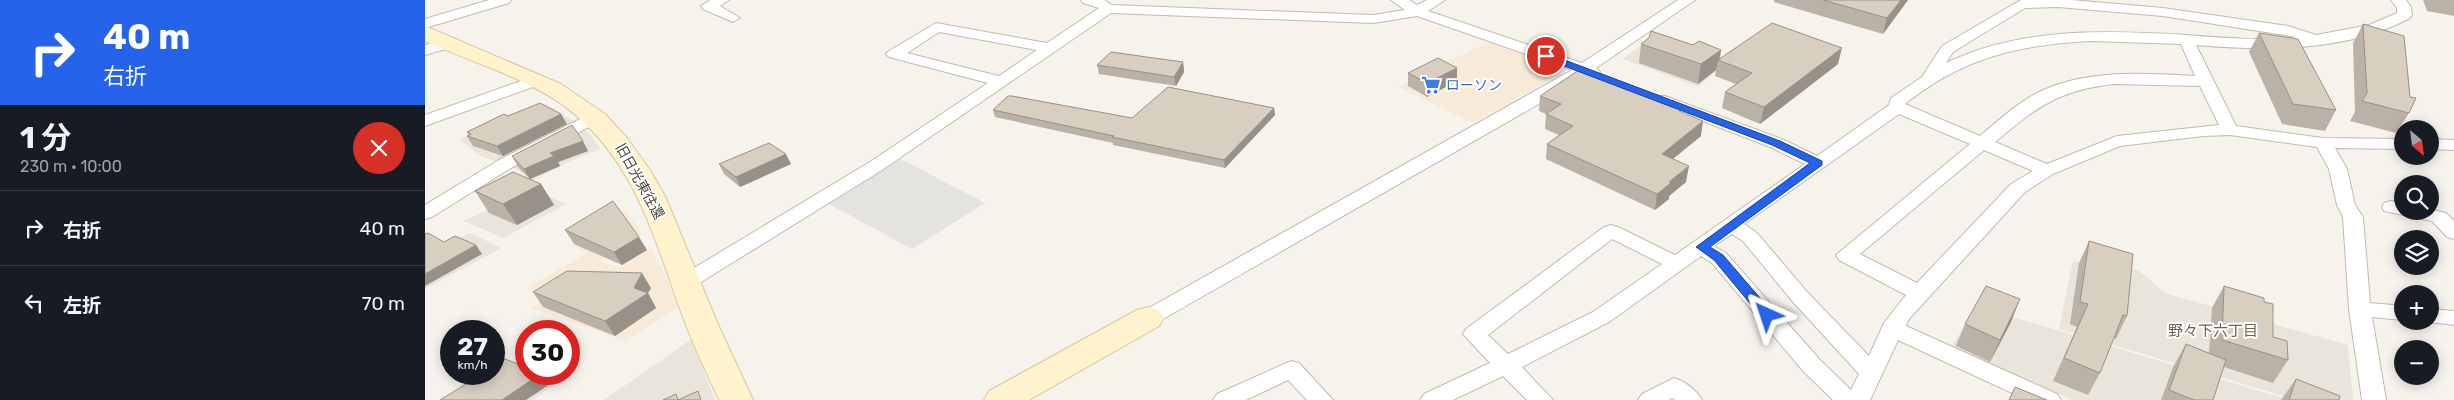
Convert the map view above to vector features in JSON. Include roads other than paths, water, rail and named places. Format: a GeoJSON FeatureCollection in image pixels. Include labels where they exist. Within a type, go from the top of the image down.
{"type":"FeatureCollection","features":[{"type":"Feature","properties":{"kind":"street"},"geometry":{"type":"LineString","coordinates":[[425,24],[504,0]]}},
{"type":"Feature","properties":{"kind":"street"},"geometry":{"type":"LineString","coordinates":[[722,0],[708,6],[733,18]]}},
{"type":"Feature","properties":{"kind":"street"},"geometry":{"type":"LineString","coordinates":[[1088,0],[1103,4],[1108,9]]}},
{"type":"Feature","properties":{"kind":"street"},"geometry":{"type":"LineString","coordinates":[[1398,0],[1417,11],[1607,78]]}},
{"type":"Feature","properties":{"kind":"street"},"geometry":{"type":"LineString","coordinates":[[685,282],[876,166],[1108,9],[1355,19],[1397,17],[1417,11],[1438,0]]}},
{"type":"Feature","properties":{"kind":"street"},"geometry":{"type":"LineString","coordinates":[[1001,400],[1374,192],[1585,69],[1688,0]]}},
{"type":"Feature","properties":{"kind":"street"},"geometry":{"type":"LineString","coordinates":[[1433,400],[1507,365],[1601,316],[1678,264],[1897,107],[1897,102],[1929,80],[1969,58],[1989,51],[2032,41],[2075,38],[2186,40],[2259,45],[2315,38],[2354,32],[2395,22],[2405,15],[2404,7],[2399,0]]}},
{"type":"Feature","properties":{"kind":"street"},"geometry":{"type":"LineString","coordinates":[[1929,80],[1947,49],[2021,4],[2058,3],[2163,12],[2288,30],[2315,38]]}},
{"type":"Feature","properties":{"kind":"street"},"geometry":{"type":"LineString","coordinates":[[1001,81],[894,54],[936,27],[1049,48]]}},
{"type":"Feature","properties":{"kind":"street"},"geometry":{"type":"LineString","coordinates":[[2186,40],[2230,130]]}},
{"type":"Feature","properties":{"kind":"street","name":"旧日光東往還"},"geometry":{"type":"LineString","coordinates":[[432,42],[535,81],[570,99],[594,118],[621,144],[647,188],[668,233],[685,282],[736,400]]}},
{"type":"Feature","properties":{"kind":"street"},"geometry":{"type":"LineString","coordinates":[[1921,294],[1846,255],[1981,142],[2037,99],[2071,87],[2108,80],[2205,81]]}},
{"type":"Feature","properties":{"kind":"street"},"geometry":{"type":"LineString","coordinates":[[425,121],[535,81]]}},
{"type":"Feature","properties":{"kind":"street"},"geometry":{"type":"LineString","coordinates":[[1643,93],[1776,143],[1818,163]]}},
{"type":"Feature","properties":{"kind":"street"},"geometry":{"type":"LineString","coordinates":[[1897,107],[2047,170]]}},
{"type":"Feature","properties":{"kind":"street"},"geometry":{"type":"LineString","coordinates":[[425,213],[505,164],[594,118]]}},
{"type":"Feature","properties":{"kind":"street"},"geometry":{"type":"LineString","coordinates":[[1858,400],[1870,371],[1900,314],[1921,294],[2018,188],[2047,170],[2117,141],[2230,130],[2323,144],[2394,144]]}},
{"type":"Feature","properties":{"kind":"street"},"geometry":{"type":"LineString","coordinates":[[2323,144],[2338,169],[2346,205],[2353,217],[2360,309],[2374,400]]}},
{"type":"Feature","properties":{"kind":"street"},"geometry":{"type":"LineString","coordinates":[[2439,144],[2454,145]]}},
{"type":"Feature","properties":{"kind":"street"},"geometry":{"type":"LineString","coordinates":[[2439,218],[2454,233]]}},
{"type":"Feature","properties":{"kind":"street"},"geometry":{"type":"LineString","coordinates":[[1732,225],[1750,237],[1800,297],[1870,371]]}},
{"type":"Feature","properties":{"kind":"street"},"geometry":{"type":"LineString","coordinates":[[1541,400],[1474,334],[1611,231],[1678,264]]}},
{"type":"Feature","properties":{"kind":"street"},"geometry":{"type":"LineString","coordinates":[[1702,247],[1719,258],[1812,366],[1847,400]]}},
{"type":"Feature","properties":{"kind":"street"},"geometry":{"type":"LineString","coordinates":[[2360,309],[2394,312]]}},
{"type":"Feature","properties":{"kind":"street"},"geometry":{"type":"LineString","coordinates":[[2439,317],[2454,318]]}},
{"type":"Feature","properties":{"kind":"street"},"geometry":{"type":"LineString","coordinates":[[1892,328],[1951,357],[2049,400]]}},
{"type":"Feature","properties":{"kind":"street"},"geometry":{"type":"LineString","coordinates":[[1225,400],[1291,369],[1321,400]]}},
{"type":"Feature","properties":{"kind":"street"},"geometry":{"type":"LineString","coordinates":[[1649,400],[1674,386],[1689,400]]}},
{"type":"Feature","properties":{"kind":"place","name":"ローソン"},"geometry":{"type":"Point","coordinates":[1431,85]}},
{"type":"Feature","properties":{"kind":"district","name":"野々下六丁目"},"geometry":{"type":"Point","coordinates":[2213,331]}}]}
